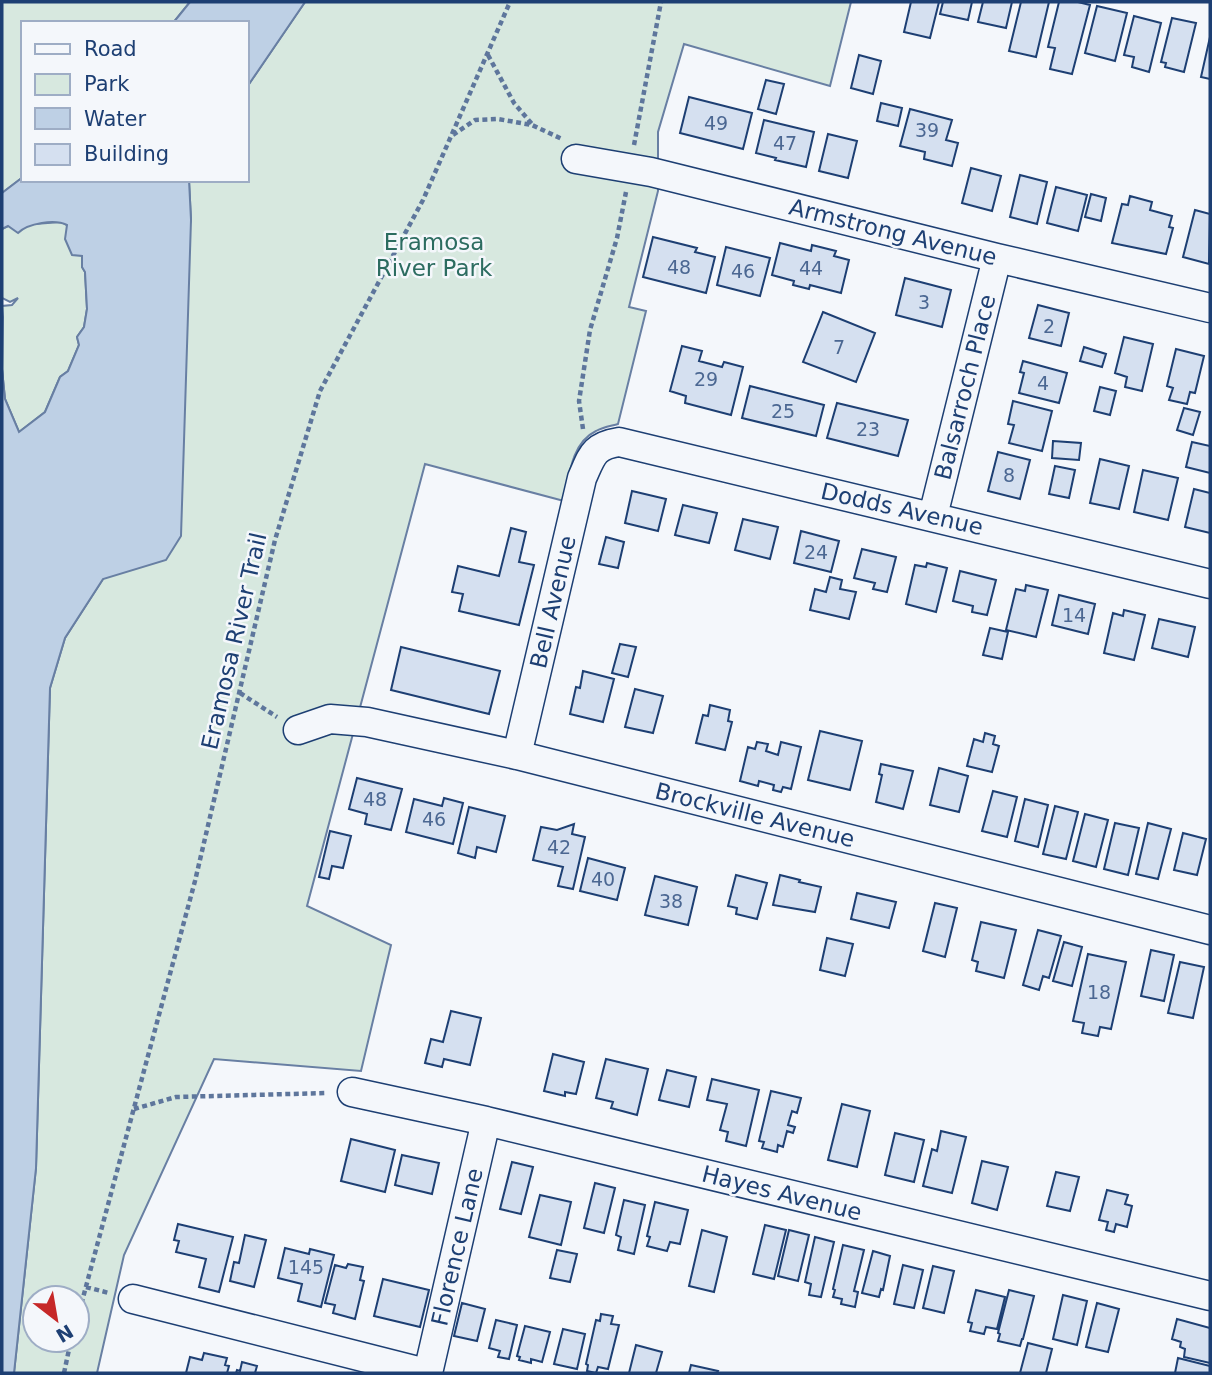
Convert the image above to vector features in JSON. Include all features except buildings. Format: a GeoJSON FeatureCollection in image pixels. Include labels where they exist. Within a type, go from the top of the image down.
{"type":"FeatureCollection","features":[{"type":"Feature","properties":{"kind":"street","name":"Armstrong Avenue"},"geometry":{"type":"LineString","coordinates":[[576,159],[651,172],[1210,308]]}},
{"type":"Feature","properties":{"kind":"street","name":"Balsarroch Place"},"geometry":{"type":"LineString","coordinates":[[933,516],[997,258]]}},
{"type":"Feature","properties":{"kind":"street","name":"Dodds Avenue"},"geometry":{"type":"LineString","coordinates":[[596,451],[608,443],[620,442],[1210,584]]}},
{"type":"Feature","properties":{"kind":"street","name":"Bell Avenue"},"geometry":{"type":"LineString","coordinates":[[517,755],[582,478],[596,451]]}},
{"type":"Feature","properties":{"kind":"street","name":"Brockville Avenue"},"geometry":{"type":"LineString","coordinates":[[298,730],[330,719],[367,722],[517,755],[1210,930]]}},
{"type":"Feature","properties":{"kind":"street","name":"Hayes Avenue"},"geometry":{"type":"LineString","coordinates":[[352,1092],[486,1121],[1210,1297]]}},
{"type":"Feature","properties":{"kind":"street","name":"Florence Lane"},"geometry":{"type":"LineString","coordinates":[[427,1373],[486,1121]]}},
{"type":"Feature","properties":{"kind":"street"},"geometry":{"type":"LineString","coordinates":[[133,1299],[427,1373]]}},
{"type":"Feature","properties":{"kind":"path","name":"Eramosa River Trail"},"geometry":{"type":"LineString","coordinates":[[87,1284],[195,881],[275,541],[320,391],[423,200],[510,2]]}},
{"type":"Feature","properties":{"kind":"path"},"geometry":{"type":"LineString","coordinates":[[596,451],[583,429],[579,401],[590,330],[617,238],[661,2]]}},
{"type":"Feature","properties":{"kind":"path"},"geometry":{"type":"LineString","coordinates":[[487,55],[514,103],[533,125]]}},
{"type":"Feature","properties":{"kind":"path"},"geometry":{"type":"LineString","coordinates":[[452,136],[475,120],[498,119],[533,125],[569,143],[576,159]]}},
{"type":"Feature","properties":{"kind":"path"},"geometry":{"type":"LineString","coordinates":[[240,693],[298,730]]}},
{"type":"Feature","properties":{"kind":"path"},"geometry":{"type":"LineString","coordinates":[[134,1109],[176,1097],[352,1092]]}},
{"type":"Feature","properties":{"kind":"path"},"geometry":{"type":"LineString","coordinates":[[64,1373],[68,1354]]}},
{"type":"Feature","properties":{"kind":"green space"},"geometry":{"type":"Polygon","coordinates":[[[2,2],[190,2],[175,21],[21,21],[21,179],[2,193],[2,2]]]}},
{"type":"Feature","properties":{"kind":"green space","name":"Eramosa River Park"},"geometry":{"type":"Polygon","coordinates":[[[305,2],[851,2],[830,86],[684,44],[658,132],[658,191],[629,307],[646,311],[618,424],[596,431],[581,444],[572,462],[564,501],[425,464],[307,906],[391,945],[361,1071],[214,1059],[124,1255],[97,1373],[14,1373],[21,1308],[21,1354],[91,1354],[91,1284],[24,1284],[36,1168],[50,688],[65,638],[103,579],[191,220],[189,182],[248,182],[248,86],[305,2]]]}},
{"type":"Feature","properties":{"kind":"green space"},"geometry":{"type":"Polygon","coordinates":[[[61,222],[67,225],[82,256],[87,309],[84,327],[77,337],[79,345],[68,371],[60,377],[45,412],[19,432],[5,399],[2,369],[2,306],[12,305],[18,298],[10,302],[2,298],[2,229],[8,226],[61,222]]]}},
{"type":"Feature","properties":{"kind":"water"},"geometry":{"type":"Polygon","coordinates":[[[190,2],[305,2],[248,86],[248,21],[175,21],[190,2]]]}},
{"type":"Feature","properties":{"kind":"water"},"geometry":{"type":"Polygon","coordinates":[[[21,179],[21,182],[189,182],[191,220],[181,536],[166,560],[103,579],[65,638],[50,688],[36,1168],[24,1284],[21,1284],[14,1373],[2,1373],[2,369],[5,399],[19,432],[45,412],[60,377],[68,371],[79,345],[77,337],[84,327],[87,309],[82,256],[72,255],[65,239],[67,225],[56,222],[42,223],[18,233],[8,226],[2,229],[2,193],[21,179]]]}}]}
